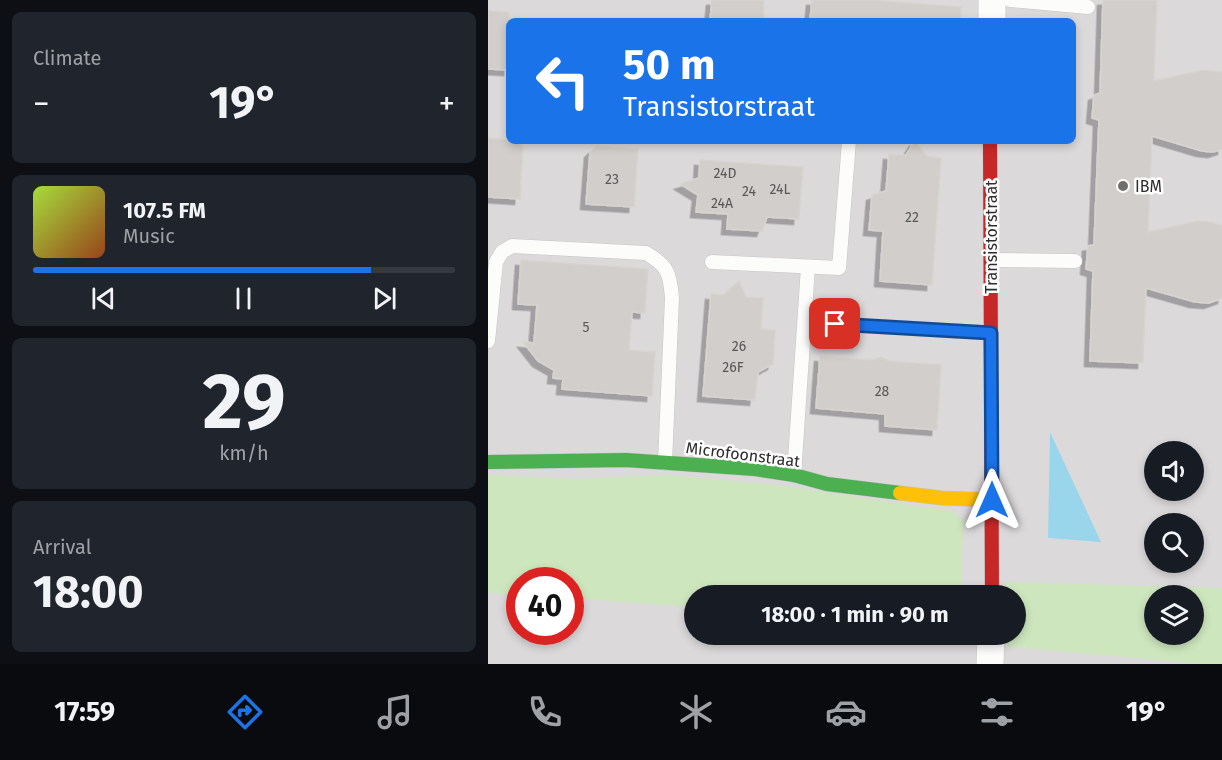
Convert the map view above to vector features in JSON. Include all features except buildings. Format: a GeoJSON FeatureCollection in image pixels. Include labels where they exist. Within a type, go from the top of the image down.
{"type":"FeatureCollection","features":[{"type":"Feature","properties":{"kind":"street"},"geometry":{"type":"LineString","coordinates":[[992,0],[992,18]]}},
{"type":"Feature","properties":{"kind":"street","name":"Transistorstraat"},"geometry":{"type":"LineString","coordinates":[[990,144],[992,585]]}},
{"type":"Feature","properties":{"kind":"street","name":"Microfoonstraat"},"geometry":{"type":"LineString","coordinates":[[488,462],[626,460],[665,462],[755,469],[794,475],[827,484],[942,498],[992,500]]}},
{"type":"Feature","properties":{"kind":"street"},"geometry":{"type":"LineString","coordinates":[[990,664],[991,645]]}},
{"type":"Feature","properties":{"kind":"lane"},"geometry":{"type":"LineString","coordinates":[[1010,0],[1088,7]]}},
{"type":"Feature","properties":{"kind":"lane"},"geometry":{"type":"LineString","coordinates":[[712,262],[839,268],[849,144]]}},
{"type":"Feature","properties":{"kind":"lane"},"geometry":{"type":"LineString","coordinates":[[488,341],[496,262],[502,252],[512,246],[646,253],[659,261],[670,274],[672,298],[665,462]]}},
{"type":"Feature","properties":{"kind":"lane"},"geometry":{"type":"LineString","coordinates":[[991,260],[1075,261]]}},
{"type":"Feature","properties":{"kind":"lane"},"geometry":{"type":"LineString","coordinates":[[794,475],[808,267]]}},
{"type":"Feature","properties":{"kind":"lane"},"geometry":{"type":"LineString","coordinates":[[835,324],[991,333]]}},
{"type":"Feature","properties":{"kind":"shaded area"},"geometry":{"type":"Polygon","coordinates":[[[488,0],[1222,0],[1222,664],[488,664],[488,0]]]}},
{"type":"Feature","properties":{"kind":"green space"},"geometry":{"type":"Polygon","coordinates":[[[488,475],[574,479],[668,475],[777,485],[953,512],[963,521],[961,585],[684,585],[684,606],[584,599],[584,567],[506,567],[506,594],[488,593],[488,475]]]}},
{"type":"Feature","properties":{"kind":"green space"},"geometry":{"type":"Polygon","coordinates":[[[1005,582],[1144,586],[1144,645],[1204,645],[1204,588],[1222,588],[1222,664],[1003,646],[1026,645],[1026,585],[1005,585],[1005,582]]]}},
{"type":"Feature","properties":{"kind":"water"},"geometry":{"type":"Polygon","coordinates":[[[1050,432],[1101,542],[1048,538],[1050,432]]]}},
{"type":"Feature","properties":{"kind":"traffic: fast"},"geometry":{"type":"LineString","coordinates":[[488,462],[626,460],[755,469],[794,475],[827,484],[900,493]]}},
{"type":"Feature","properties":{"kind":"traffic: slow"},"geometry":{"type":"LineString","coordinates":[[900,493],[992,500]]}},
{"type":"Feature","properties":{"kind":"traffic: jam"},"geometry":{"type":"LineString","coordinates":[[990,144],[992,585]]}},
{"type":"Feature","properties":{"kind":"place","name":"IBM"},"geometry":{"type":"Point","coordinates":[1123,186]}},
{"type":"Feature","properties":{"kind":"route"},"geometry":{"type":"LineString","coordinates":[[835,324],[991,333],[992,500]]}}]}
